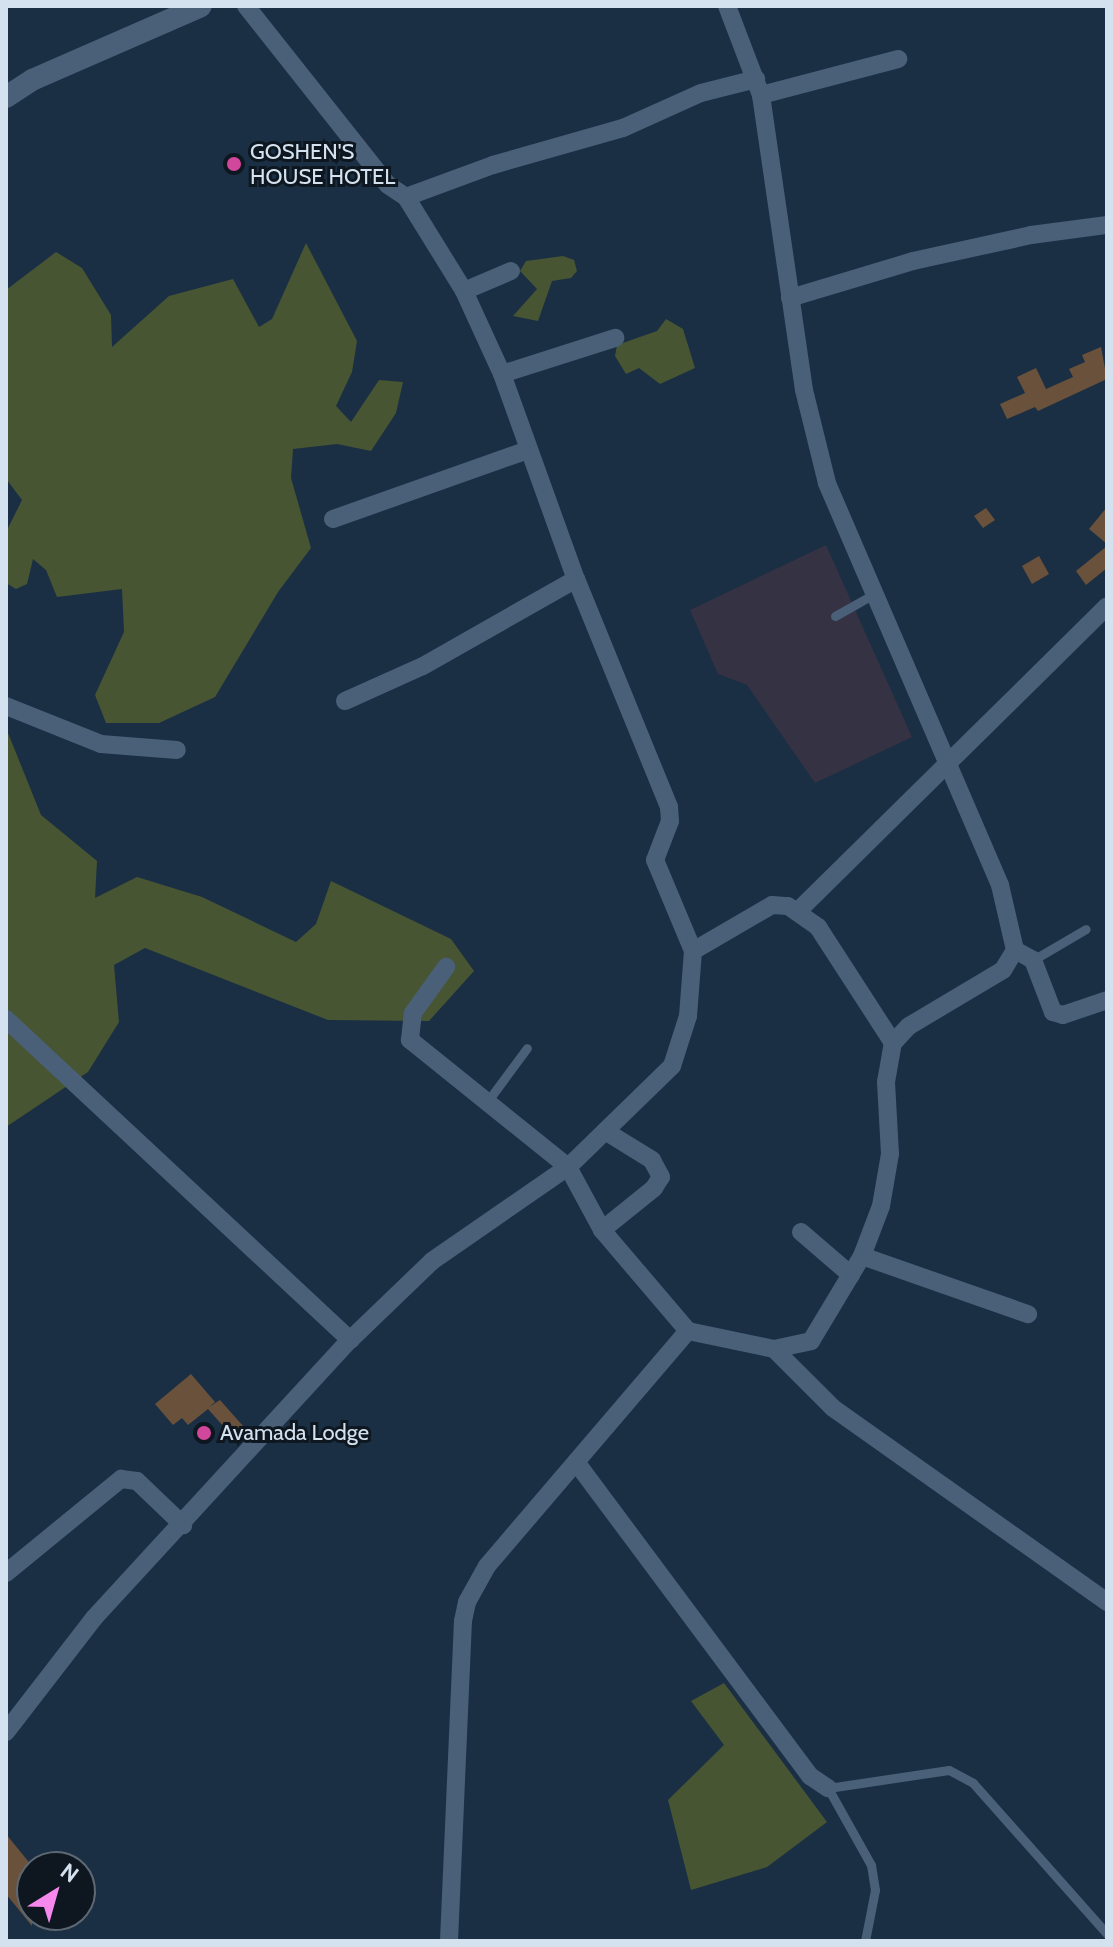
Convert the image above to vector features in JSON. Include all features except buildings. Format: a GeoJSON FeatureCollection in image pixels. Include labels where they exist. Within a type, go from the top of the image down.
{"type":"FeatureCollection","features":[{"type":"Feature","properties":{"kind":"main road"},"geometry":{"type":"LineString","coordinates":[[6,97],[32,80],[201,6]]}},
{"type":"Feature","properties":{"kind":"street"},"geometry":{"type":"LineString","coordinates":[[6,1732],[94,1618],[183,1525],[350,1340],[432,1261],[568,1167],[672,1066],[688,1016],[693,951],[655,860],[670,821],[669,807],[576,579],[502,374],[464,291],[406,197],[388,185],[246,6]]}},
{"type":"Feature","properties":{"kind":"street"},"geometry":{"type":"LineString","coordinates":[[446,967],[413,1013],[410,1040],[568,1167],[602,1230],[688,1331],[774,1349],[811,1341],[862,1256],[881,1206],[890,1154],[886,1082],[893,1043],[909,1026],[1003,970],[1015,950],[1000,885],[827,483],[790,298],[758,87],[727,6]]}},
{"type":"Feature","properties":{"kind":"street"},"geometry":{"type":"LineString","coordinates":[[406,197],[493,165],[623,128],[701,93],[758,87],[898,59]]}},
{"type":"Feature","properties":{"kind":"street"},"geometry":{"type":"LineString","coordinates":[[6,89],[32,80]]}},
{"type":"Feature","properties":{"kind":"street"},"geometry":{"type":"LineString","coordinates":[[790,298],[942,255],[1107,225]]}},
{"type":"Feature","properties":{"kind":"street"},"geometry":{"type":"LineString","coordinates":[[464,291],[511,271]]}},
{"type":"Feature","properties":{"kind":"street"},"geometry":{"type":"LineString","coordinates":[[502,374],[615,338]]}},
{"type":"Feature","properties":{"kind":"street"},"geometry":{"type":"LineString","coordinates":[[333,519],[528,450]]}},
{"type":"Feature","properties":{"kind":"street"},"geometry":{"type":"LineString","coordinates":[[345,701],[423,666],[576,579]]}},
{"type":"Feature","properties":{"kind":"street"},"geometry":{"type":"LineString","coordinates":[[798,911],[1107,606]]}},
{"type":"Feature","properties":{"kind":"street"},"geometry":{"type":"LineString","coordinates":[[6,706],[101,744],[177,750]]}},
{"type":"Feature","properties":{"kind":"street"},"geometry":{"type":"LineString","coordinates":[[693,951],[772,905],[798,911],[818,927],[893,1043]]}},
{"type":"Feature","properties":{"kind":"street"},"geometry":{"type":"LineString","coordinates":[[1015,950],[1033,960],[1053,1012],[1063,1015],[1107,1000]]}},
{"type":"Feature","properties":{"kind":"street"},"geometry":{"type":"LineString","coordinates":[[6,1019],[350,1340]]}},
{"type":"Feature","properties":{"kind":"street"},"geometry":{"type":"LineString","coordinates":[[602,1230],[654,1188],[661,1177],[652,1160],[605,1131]]}},
{"type":"Feature","properties":{"kind":"street"},"geometry":{"type":"LineString","coordinates":[[801,1232],[851,1275]]}},
{"type":"Feature","properties":{"kind":"street"},"geometry":{"type":"LineString","coordinates":[[862,1256],[1028,1314]]}},
{"type":"Feature","properties":{"kind":"street"},"geometry":{"type":"LineString","coordinates":[[449,1941],[458,1693],[467,1602],[487,1566],[688,1331]]}},
{"type":"Feature","properties":{"kind":"street"},"geometry":{"type":"LineString","coordinates":[[774,1349],[833,1408],[1107,1602]]}},
{"type":"Feature","properties":{"kind":"street"},"geometry":{"type":"LineString","coordinates":[[576,1462],[810,1776],[828,1788]]}},
{"type":"Feature","properties":{"kind":"street"},"geometry":{"type":"LineString","coordinates":[[6,1573],[121,1479],[137,1481],[183,1525]]}},
{"type":"Feature","properties":{"kind":"lane"},"geometry":{"type":"LineString","coordinates":[[835,616],[874,594]]}},
{"type":"Feature","properties":{"kind":"lane"},"geometry":{"type":"LineString","coordinates":[[1033,960],[1086,929]]}},
{"type":"Feature","properties":{"kind":"lane"},"geometry":{"type":"LineString","coordinates":[[487,1102],[527,1048]]}},
{"type":"Feature","properties":{"kind":"lane"},"geometry":{"type":"LineString","coordinates":[[865,1941],[875,1890],[871,1865],[828,1788],[949,1770],[990,1801],[1107,1934]]}},
{"type":"Feature","properties":{"kind":"shaded area"},"geometry":{"type":"Polygon","coordinates":[[[826,545],[912,737],[815,783],[747,685],[718,674],[690,610],[826,545]]]}},
{"type":"Feature","properties":{"kind":"green space"},"geometry":{"type":"Polygon","coordinates":[[[306,243],[357,341],[352,372],[336,406],[351,422],[379,380],[403,382],[396,413],[371,451],[337,444],[293,449],[291,478],[311,548],[278,592],[215,697],[159,723],[106,723],[95,695],[124,632],[122,589],[57,597],[46,570],[33,559],[27,584],[16,589],[6,583],[6,532],[22,500],[7,480],[6,290],[56,252],[82,268],[111,315],[112,347],[169,296],[233,279],[259,327],[272,319],[306,243]]]}},
{"type":"Feature","properties":{"kind":"green space"},"geometry":{"type":"Polygon","coordinates":[[[563,256],[574,260],[577,271],[571,278],[552,281],[538,321],[513,316],[537,289],[520,271],[526,261],[563,256]]]}},
{"type":"Feature","properties":{"kind":"green space"},"geometry":{"type":"Polygon","coordinates":[[[666,319],[683,329],[695,368],[660,384],[639,368],[626,374],[615,356],[617,345],[657,331],[666,319]]]}},
{"type":"Feature","properties":{"kind":"green space"},"geometry":{"type":"Polygon","coordinates":[[[6,728],[41,815],[97,861],[95,898],[137,877],[202,897],[296,942],[316,924],[331,881],[451,939],[474,971],[429,1021],[328,1020],[145,948],[114,965],[119,1022],[88,1072],[6,1127],[6,728]]]}},
{"type":"Feature","properties":{"kind":"green space"},"geometry":{"type":"Polygon","coordinates":[[[724,1683],[827,1822],[767,1867],[691,1890],[668,1800],[724,1745],[691,1701],[724,1683]]]}},
{"type":"Feature","properties":{"kind":"place","name":"GOSHEN'S HOUSE HOTEL"},"geometry":{"type":"Point","coordinates":[234,164]}},
{"type":"Feature","properties":{"kind":"place","name":"Avamada Lodge"},"geometry":{"type":"Point","coordinates":[204,1433]}}]}
